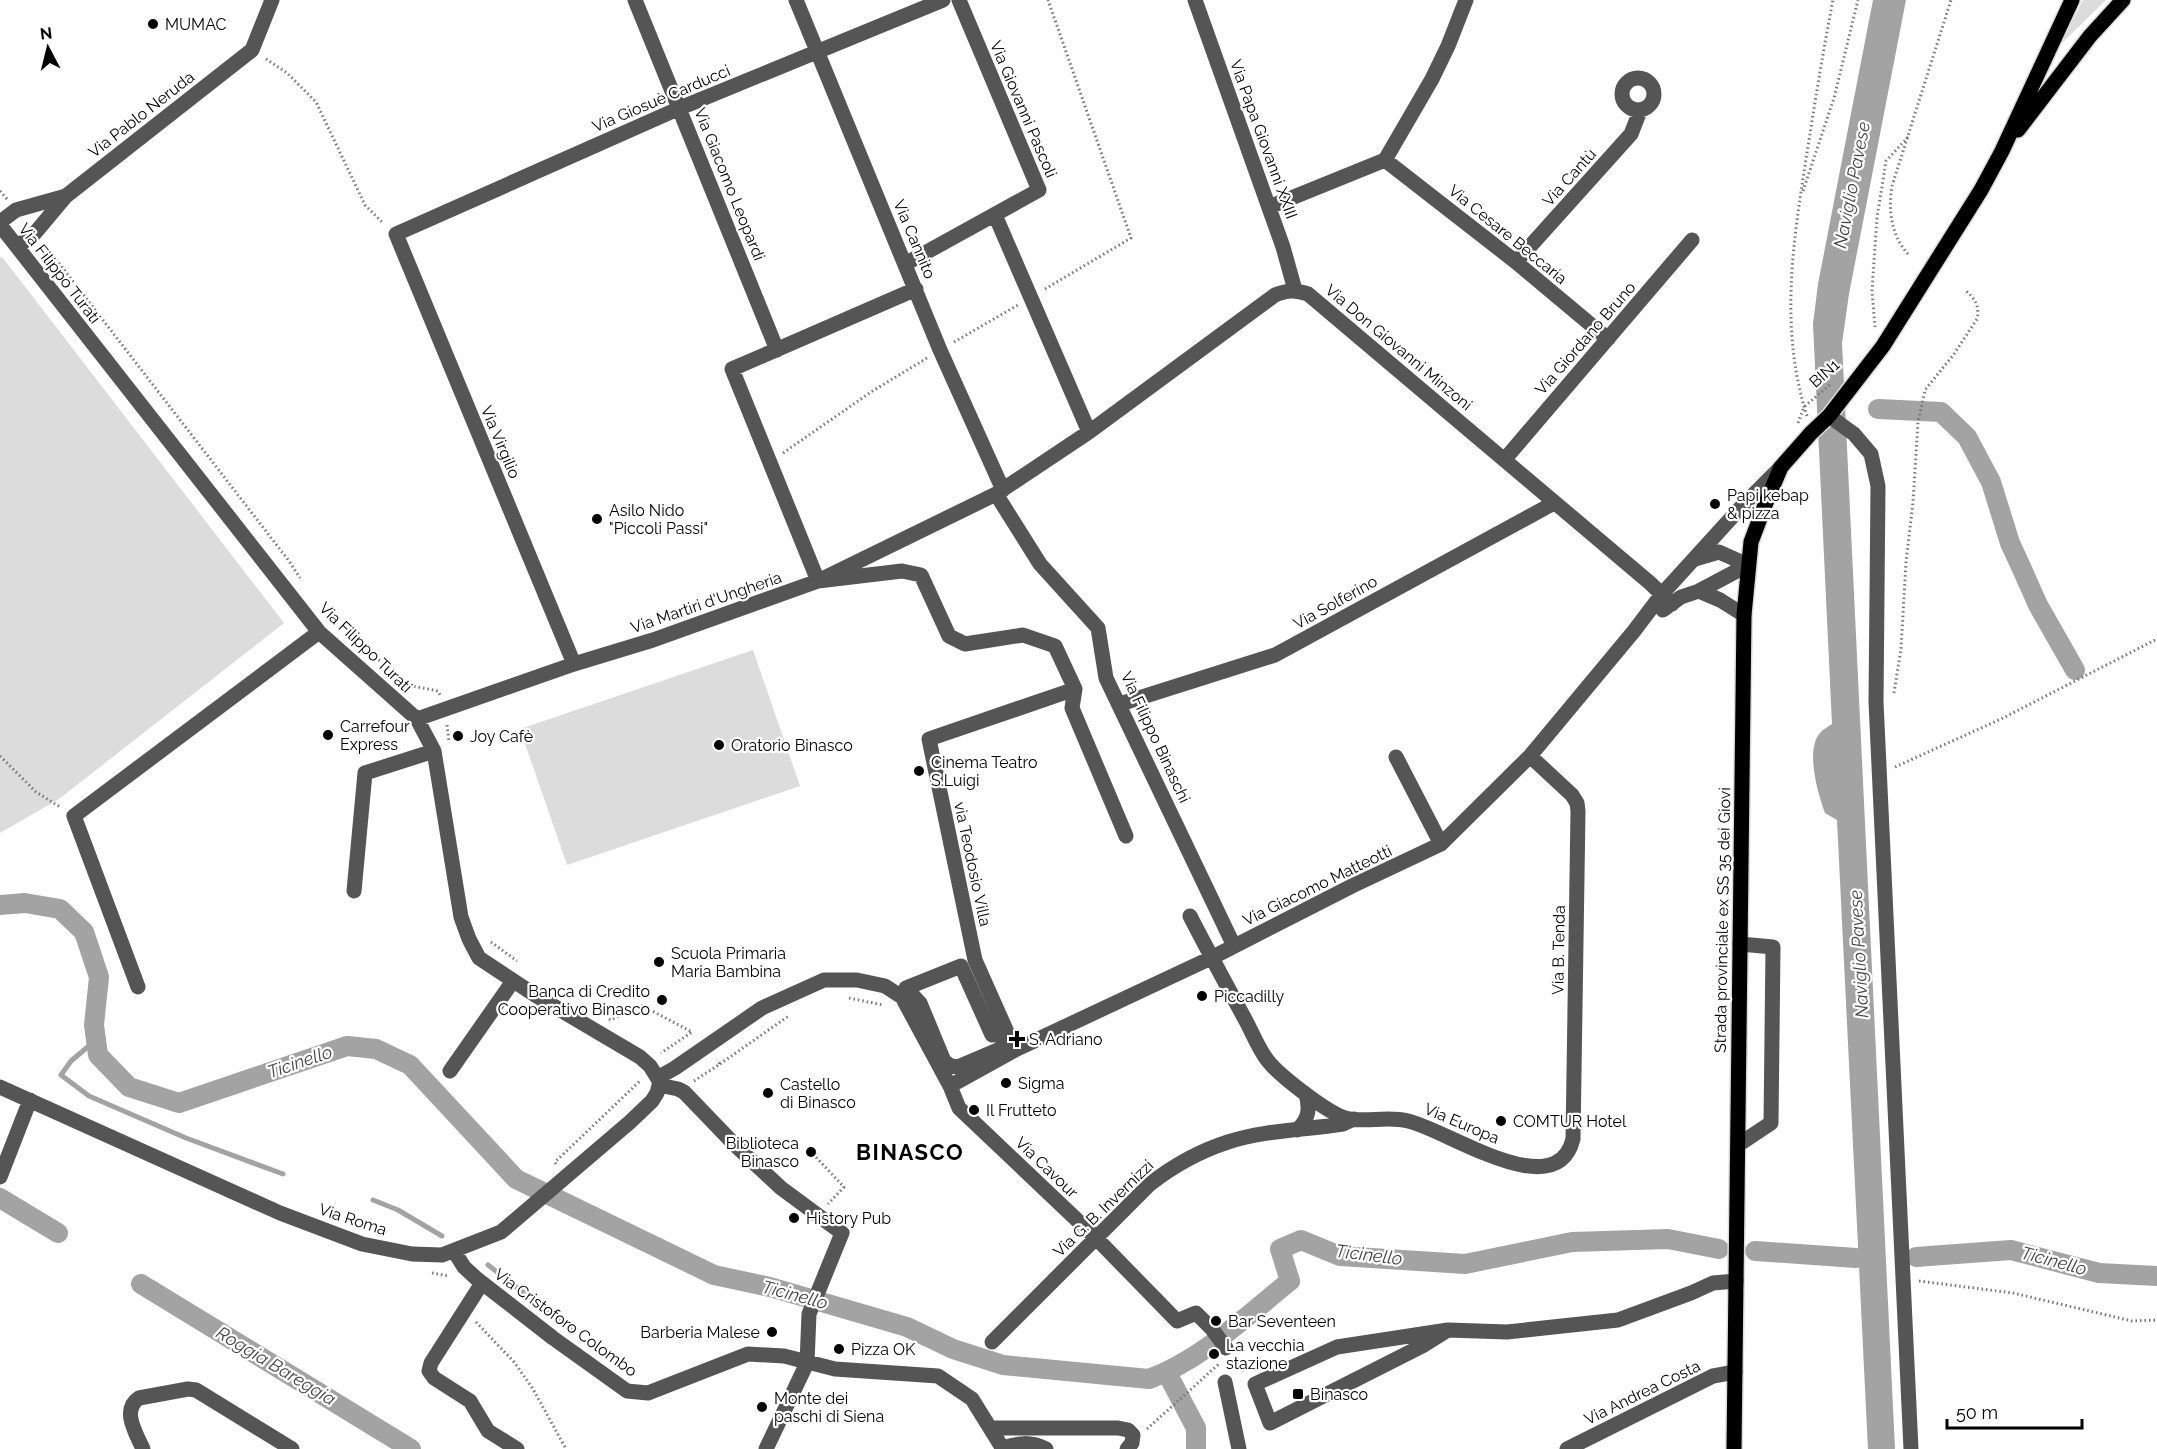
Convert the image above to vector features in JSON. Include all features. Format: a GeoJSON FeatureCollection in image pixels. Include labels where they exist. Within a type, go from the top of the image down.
{"type":"FeatureCollection","features":[{"type":"Feature","properties":{"kind":"main road"},"geometry":{"type":"LineString","coordinates":[[1829,416],[1882,346],[1981,190],[2002,151],[2072,0]]}},
{"type":"Feature","properties":{"kind":"main road"},"geometry":{"type":"LineString","coordinates":[[2002,151],[2090,36],[2123,0]]}},
{"type":"Feature","properties":{"kind":"main road","name":"Strada provinciale ex SS 35 dei Giovi"},"geometry":{"type":"LineString","coordinates":[[1734,1449],[1744,615],[1748,565],[1751,542],[1781,467],[1804,429],[1829,416]]}},
{"type":"Feature","properties":{"kind":"street"},"geometry":{"type":"LineString","coordinates":[[252,50],[272,0]]}},
{"type":"Feature","properties":{"kind":"street","name":"Via Giacomo Leopardi"},"geometry":{"type":"LineString","coordinates":[[635,0],[777,350]]}},
{"type":"Feature","properties":{"kind":"street","name":"Via Cannito"},"geometry":{"type":"LineString","coordinates":[[796,0],[1000,492]]}},
{"type":"Feature","properties":{"kind":"street","name":"Via Giosuè Carducci"},"geometry":{"type":"LineString","coordinates":[[396,234],[680,108],[944,0]]}},
{"type":"Feature","properties":{"kind":"street","name":"Via Giovanni Pascoli"},"geometry":{"type":"LineString","coordinates":[[904,264],[1039,190],[959,0]]}},
{"type":"Feature","properties":{"kind":"street","name":"Via Papa Giovanni XXIII"},"geometry":{"type":"LineString","coordinates":[[1195,0],[1269,207],[1295,290]]}},
{"type":"Feature","properties":{"kind":"street"},"geometry":{"type":"LineString","coordinates":[[1269,207],[1385,160],[1432,79],[1466,0]]}},
{"type":"Feature","properties":{"kind":"street","name":"Via Pablo Neruda"},"geometry":{"type":"LineString","coordinates":[[0,224],[16,210],[66,196],[252,50]]}},
{"type":"Feature","properties":{"kind":"street","name":"Via Cantù"},"geometry":{"type":"LineString","coordinates":[[1516,262],[1631,134],[1640,111]]}},
{"type":"Feature","properties":{"kind":"street","name":"Via Cesare Beccaria"},"geometry":{"type":"LineString","coordinates":[[1385,160],[1516,262],[1608,339]]}},
{"type":"Feature","properties":{"kind":"street"},"geometry":{"type":"LineString","coordinates":[[17,247],[35,233],[66,196]]}},
{"type":"Feature","properties":{"kind":"street"},"geometry":{"type":"LineString","coordinates":[[995,215],[1089,432]]}},
{"type":"Feature","properties":{"kind":"street","name":"Via Filippo Turati"},"geometry":{"type":"LineString","coordinates":[[0,224],[319,632],[417,719],[442,751],[461,917],[479,958],[640,1057],[659,1081]]}},
{"type":"Feature","properties":{"kind":"street","name":"Via Virgilio"},"geometry":{"type":"LineString","coordinates":[[396,234],[574,664]]}},
{"type":"Feature","properties":{"kind":"street","name":"Via Giordano Bruno"},"geometry":{"type":"LineString","coordinates":[[1505,459],[1692,240]]}},
{"type":"Feature","properties":{"kind":"street"},"geometry":{"type":"LineString","coordinates":[[916,289],[732,369],[818,581],[902,571],[921,575],[949,636],[964,644],[1023,635],[1055,646],[1075,689],[1072,708],[1126,836]]}},
{"type":"Feature","properties":{"kind":"street"},"geometry":{"type":"LineString","coordinates":[[1000,492],[1089,432],[1275,295],[1295,290]]}},
{"type":"Feature","properties":{"kind":"street","name":"Via Don Giovanni Minzoni"},"geometry":{"type":"LineString","coordinates":[[1295,290],[1308,294],[1505,459],[1667,599]]}},
{"type":"Feature","properties":{"kind":"street"},"geometry":{"type":"LineString","coordinates":[[1829,416],[1854,434],[1871,454],[1878,486],[1876,702],[1911,1449]]}},
{"type":"Feature","properties":{"kind":"street","name":"Via Giacomo Matteotti"},"geometry":{"type":"LineString","coordinates":[[950,1086],[1015,1050],[1211,958],[1352,886],[1441,844],[1530,756],[1635,631],[1667,599],[1694,559],[1781,467]]}},
{"type":"Feature","properties":{"kind":"street","name":"Via Martiri d'Ungheria"},"geometry":{"type":"LineString","coordinates":[[417,719],[574,664],[653,640],[818,581],[1000,492]]}},
{"type":"Feature","properties":{"kind":"street","name":"Via Filippo Binaschi"},"geometry":{"type":"LineString","coordinates":[[1000,492],[1040,564],[1098,628],[1106,678],[1234,946]]}},
{"type":"Feature","properties":{"kind":"street","name":"Via Solferino"},"geometry":{"type":"LineString","coordinates":[[1120,704],[1275,655],[1554,502]]}},
{"type":"Feature","properties":{"kind":"street"},"geometry":{"type":"LineString","coordinates":[[1694,559],[1719,552],[1748,565]]}},
{"type":"Feature","properties":{"kind":"street","name":"Via Giacomo Matteotti"},"geometry":{"type":"LineString","coordinates":[[1667,599],[1699,591],[1748,565]]}},
{"type":"Feature","properties":{"kind":"street"},"geometry":{"type":"LineString","coordinates":[[1699,591],[1720,600],[1744,615]]}},
{"type":"Feature","properties":{"kind":"street"},"geometry":{"type":"LineString","coordinates":[[138,987],[74,816],[319,632]]}},
{"type":"Feature","properties":{"kind":"street","name":"via Teodosio Villa"},"geometry":{"type":"LineString","coordinates":[[1015,1050],[975,960],[929,739],[1075,689]]}},
{"type":"Feature","properties":{"kind":"street"},"geometry":{"type":"LineString","coordinates":[[354,891],[364,773],[442,751]]}},
{"type":"Feature","properties":{"kind":"street","name":"Via B. Tenda"},"geometry":{"type":"LineString","coordinates":[[1530,756],[1572,795],[1577,803],[1573,1139],[1561,1160]]}},
{"type":"Feature","properties":{"kind":"street"},"geometry":{"type":"LineString","coordinates":[[1396,757],[1441,844]]}},
{"type":"Feature","properties":{"kind":"street","name":"Via Europa"},"geometry":{"type":"LineString","coordinates":[[1190,916],[1268,1061],[1306,1094],[1337,1115],[1354,1119],[1389,1118],[1409,1121],[1499,1159],[1517,1164],[1548,1166],[1561,1160]]}},
{"type":"Feature","properties":{"kind":"street"},"geometry":{"type":"LineString","coordinates":[[1738,1145],[1771,1123],[1773,947],[1740,944]]}},
{"type":"Feature","properties":{"kind":"street"},"geometry":{"type":"LineString","coordinates":[[766,1449],[807,1363],[809,1314],[842,1233],[818,1207],[781,1188],[684,1092],[659,1081],[762,1008],[824,980],[857,980],[904,992],[920,1003],[944,1061],[951,1066],[958,1067],[1005,1047],[999,1032],[992,1035],[961,966],[904,992]]}},
{"type":"Feature","properties":{"kind":"street"},"geometry":{"type":"LineString","coordinates":[[450,1071],[513,981]]}},
{"type":"Feature","properties":{"kind":"street","name":"Via Cavour"},"geometry":{"type":"LineString","coordinates":[[904,992],[959,1108],[1095,1238],[1177,1321],[1196,1313],[1212,1329],[1227,1351]]}},
{"type":"Feature","properties":{"kind":"street","name":"Via Roma"},"geometry":{"type":"LineString","coordinates":[[0,1087],[280,1213],[362,1244],[412,1254],[442,1255],[501,1232],[529,1208],[562,1172],[652,1101],[657,1093],[659,1081]]}},
{"type":"Feature","properties":{"kind":"street"},"geometry":{"type":"LineString","coordinates":[[1297,1130],[1308,1113],[1309,1105],[1306,1094]]}},
{"type":"Feature","properties":{"kind":"street"},"geometry":{"type":"LineString","coordinates":[[0,1176],[30,1100]]}},
{"type":"Feature","properties":{"kind":"street","name":"Via G. B. Invernizzi"},"geometry":{"type":"LineString","coordinates":[[992,1342],[1095,1238],[1165,1172],[1229,1141],[1343,1124],[1354,1119]]}},
{"type":"Feature","properties":{"kind":"street","name":"Via Cristoforo Colombo"},"geometry":{"type":"LineString","coordinates":[[454,1251],[464,1267],[482,1283],[627,1391],[648,1393],[748,1354],[784,1356],[835,1369],[938,1376],[972,1400],[1003,1448]]}},
{"type":"Feature","properties":{"kind":"street"},"geometry":{"type":"LineString","coordinates":[[1448,1330],[1424,1345],[1270,1423],[1255,1384],[1337,1347],[1448,1330],[1508,1332],[1618,1320],[1713,1283],[1736,1281]]}},
{"type":"Feature","properties":{"kind":"street"},"geometry":{"type":"LineString","coordinates":[[482,1283],[431,1363],[429,1371],[434,1378],[470,1401],[489,1431],[517,1449]]}},
{"type":"Feature","properties":{"kind":"street","name":"Via Andrea Costa"},"geometry":{"type":"LineString","coordinates":[[1568,1449],[1713,1376],[1735,1372]]}},
{"type":"Feature","properties":{"kind":"street"},"geometry":{"type":"LineString","coordinates":[[1225,1382],[1239,1449]]}},
{"type":"Feature","properties":{"kind":"street"},"geometry":{"type":"LineString","coordinates":[[143,1449],[130,1416],[129,1409],[132,1403],[139,1398],[188,1389],[196,1390],[292,1449]]}},
{"type":"Feature","properties":{"kind":"street"},"geometry":{"type":"LineString","coordinates":[[990,1428],[1119,1428],[1128,1430],[1133,1435],[1132,1443],[1127,1449]]}},
{"type":"Feature","properties":{"kind":"street"},"geometry":{"type":"LineString","coordinates":[[1003,1448],[1025,1442],[1046,1449]]}},
{"type":"Feature","properties":{"kind":"path"},"geometry":{"type":"LineString","coordinates":[[1804,429],[1804,406],[1792,356],[1790,306],[1799,205],[1833,0]]}},
{"type":"Feature","properties":{"kind":"path"},"geometry":{"type":"LineString","coordinates":[[1799,205],[1834,98],[1858,0]]}},
{"type":"Feature","properties":{"kind":"path"},"geometry":{"type":"LineString","coordinates":[[1908,254],[1896,236],[1889,201],[1951,0]]}},
{"type":"Feature","properties":{"kind":"path"},"geometry":{"type":"LineString","coordinates":[[252,50],[287,73],[316,102],[365,205],[396,234]]}},
{"type":"Feature","properties":{"kind":"path"},"geometry":{"type":"LineString","coordinates":[[1875,328],[1872,291],[1877,218],[1886,160],[1910,135]]}},
{"type":"Feature","properties":{"kind":"path"},"geometry":{"type":"LineString","coordinates":[[0,191],[16,210]]}},
{"type":"Feature","properties":{"kind":"path"},"geometry":{"type":"LineString","coordinates":[[35,233],[204,449],[289,561],[300,579]]}},
{"type":"Feature","properties":{"kind":"path"},"geometry":{"type":"LineString","coordinates":[[1893,698],[1901,649],[1918,422],[1925,390],[1954,354],[1977,319],[1979,313],[1977,304],[1965,290]]}},
{"type":"Feature","properties":{"kind":"path","name":"BIN1"},"geometry":{"type":"LineString","coordinates":[[1804,429],[1804,406],[1839,377]]}},
{"type":"Feature","properties":{"kind":"path"},"geometry":{"type":"LineString","coordinates":[[1885,772],[2001,719],[2157,639]]}},
{"type":"Feature","properties":{"kind":"path"},"geometry":{"type":"LineString","coordinates":[[362,646],[408,685],[438,691],[445,710],[442,751]]}},
{"type":"Feature","properties":{"kind":"path"},"geometry":{"type":"LineString","coordinates":[[0,756],[36,792],[74,816]]}},
{"type":"Feature","properties":{"kind":"path"},"geometry":{"type":"LineString","coordinates":[[483,937],[519,963]]}},
{"type":"Feature","properties":{"kind":"path"},"geometry":{"type":"LineString","coordinates":[[846,997],[890,1007],[904,992]]}},
{"type":"Feature","properties":{"kind":"path"},"geometry":{"type":"LineString","coordinates":[[600,1015],[611,1020],[641,1005],[692,1032],[720,1064]]}},
{"type":"Feature","properties":{"kind":"path"},"geometry":{"type":"LineString","coordinates":[[693,1082],[796,1011]]}},
{"type":"Feature","properties":{"kind":"path"},"geometry":{"type":"LineString","coordinates":[[661,1053],[692,1032]]}},
{"type":"Feature","properties":{"kind":"path"},"geometry":{"type":"LineString","coordinates":[[562,1172],[555,1162],[639,1080]]}},
{"type":"Feature","properties":{"kind":"path"},"geometry":{"type":"LineString","coordinates":[[813,1154],[844,1187],[827,1205],[818,1207]]}},
{"type":"Feature","properties":{"kind":"path"},"geometry":{"type":"LineString","coordinates":[[412,1254],[411,1269],[454,1276]]}},
{"type":"Feature","properties":{"kind":"path"},"geometry":{"type":"LineString","coordinates":[[1903,1279],[2013,1293],[2132,1322],[2157,1320]]}},
{"type":"Feature","properties":{"kind":"path"},"geometry":{"type":"LineString","coordinates":[[465,1309],[506,1353],[527,1380],[566,1449]]}},
{"type":"Feature","properties":{"kind":"path"},"geometry":{"type":"LineString","coordinates":[[1227,1351],[1255,1384]]}},
{"type":"Feature","properties":{"kind":"path"},"geometry":{"type":"LineString","coordinates":[[1160,1417],[1212,1370]]}},
{"type":"Feature","properties":{"kind":"shaded area"},"geometry":{"type":"Polygon","coordinates":[[[2083,0],[2106,0],[2059,46],[2083,0]]]}},
{"type":"Feature","properties":{"kind":"shaded area"},"geometry":{"type":"Polygon","coordinates":[[[0,257],[284,623],[59,799],[0,833],[0,257]]]}},
{"type":"Feature","properties":{"kind":"shaded area"},"geometry":{"type":"Polygon","coordinates":[[[753,650],[800,786],[567,865],[520,729],[753,650]]]}},
{"type":"Feature","properties":{"kind":"water","name":"Naviglio Pavese"},"geometry":{"type":"Polygon","coordinates":[[[1873,0],[1906,0],[1849,294],[1842,343],[1895,1449],[1868,1449],[1837,820],[1825,813],[1816,784],[1813,761],[1816,741],[1821,732],[1832,724],[1813,324],[1818,284],[1873,0]]]}},
{"type":"Feature","properties":{"kind":"waterway"},"geometry":{"type":"LineString","coordinates":[[1878,409],[1941,412],[1967,437],[1991,482],[2010,543],[2038,605],[2075,670]]}},
{"type":"Feature","properties":{"kind":"waterway","name":"Ticinello"},"geometry":{"type":"LineString","coordinates":[[0,905],[25,903],[60,909],[84,932],[99,977],[94,1025],[98,1055],[129,1087],[179,1103],[347,1046],[376,1049],[410,1065],[516,1179],[714,1275],[770,1287],[907,1327],[953,1349],[1003,1365],[1149,1379],[1188,1360],[1206,1348],[1290,1281],[1280,1249],[1301,1240],[1340,1256],[1465,1264],[1572,1242],[1668,1239],[1719,1249]]}},
{"type":"Feature","properties":{"kind":"waterway"},"geometry":{"type":"LineString","coordinates":[[96,1040],[71,1061],[61,1075],[89,1096],[186,1138],[283,1174]]}},
{"type":"Feature","properties":{"kind":"waterway","name":"Roggia Bareggia"},"geometry":{"type":"LineString","coordinates":[[0,1198],[58,1233]]}},
{"type":"Feature","properties":{"kind":"waterway"},"geometry":{"type":"LineString","coordinates":[[373,1200],[398,1210],[442,1236]]}},
{"type":"Feature","properties":{"kind":"waterway","name":"Ticinello"},"geometry":{"type":"LineString","coordinates":[[1916,1257],[2011,1250],[2099,1273],[2157,1276]]}},
{"type":"Feature","properties":{"kind":"waterway","name":"Ticinello"},"geometry":{"type":"LineString","coordinates":[[1755,1251],[1856,1258]]}},
{"type":"Feature","properties":{"kind":"waterway"},"geometry":{"type":"LineString","coordinates":[[488,1265],[573,1331]]}},
{"type":"Feature","properties":{"kind":"waterway","name":"Roggia Bareggia"},"geometry":{"type":"LineString","coordinates":[[141,1284],[411,1449]]}},
{"type":"Feature","properties":{"kind":"waterway"},"geometry":{"type":"LineString","coordinates":[[1167,1373],[1196,1428],[1196,1449]]}},
{"type":"Feature","properties":{"kind":"place","name":"MUMAC"},"geometry":{"type":"Point","coordinates":[153,24]}},
{"type":"Feature","properties":{"kind":"place","name":"Papi kebap & pizza"},"geometry":{"type":"Point","coordinates":[1715,504]}},
{"type":"Feature","properties":{"kind":"place","name":"Asilo Nido \"Piccoli Passi\""},"geometry":{"type":"Point","coordinates":[597,519]}},
{"type":"Feature","properties":{"kind":"place","name":"Carrefour Express"},"geometry":{"type":"Point","coordinates":[328,735]}},
{"type":"Feature","properties":{"kind":"place","name":"Joy Cafè"},"geometry":{"type":"Point","coordinates":[458,736]}},
{"type":"Feature","properties":{"kind":"place","name":"Oratorio Binasco"},"geometry":{"type":"Point","coordinates":[719,745]}},
{"type":"Feature","properties":{"kind":"place","name":"Cinema Teatro S.Luigi"},"geometry":{"type":"Point","coordinates":[919,771]}},
{"type":"Feature","properties":{"kind":"place","name":"Scuola Primaria Maria Bambina"},"geometry":{"type":"Point","coordinates":[659,962]}},
{"type":"Feature","properties":{"kind":"place","name":"Piccadilly"},"geometry":{"type":"Point","coordinates":[1202,996]}},
{"type":"Feature","properties":{"kind":"place","name":"Banca di Credito Cooperativo Binasco"},"geometry":{"type":"Point","coordinates":[662,1000]}},
{"type":"Feature","properties":{"kind":"place","name":"S. Adriano"},"geometry":{"type":"Point","coordinates":[1017,1039]}},
{"type":"Feature","properties":{"kind":"place","name":"Sigma"},"geometry":{"type":"Point","coordinates":[1006,1083]}},
{"type":"Feature","properties":{"kind":"place","name":"Castello di Binasco"},"geometry":{"type":"Point","coordinates":[768,1093]}},
{"type":"Feature","properties":{"kind":"place","name":"Il Frutteto"},"geometry":{"type":"Point","coordinates":[974,1110]}},
{"type":"Feature","properties":{"kind":"place","name":"COMTUR Hotel"},"geometry":{"type":"Point","coordinates":[1501,1121]}},
{"type":"Feature","properties":{"kind":"place","name":"Biblioteca Binasco"},"geometry":{"type":"Point","coordinates":[811,1152]}},
{"type":"Feature","properties":{"kind":"place","name":"History Pub"},"geometry":{"type":"Point","coordinates":[794,1218]}},
{"type":"Feature","properties":{"kind":"place","name":"Bar Seventeen"},"geometry":{"type":"Point","coordinates":[1216,1321]}},
{"type":"Feature","properties":{"kind":"place","name":"Barberia Malese"},"geometry":{"type":"Point","coordinates":[772,1332]}},
{"type":"Feature","properties":{"kind":"place","name":"Pizza OK"},"geometry":{"type":"Point","coordinates":[839,1349]}},
{"type":"Feature","properties":{"kind":"place","name":"La vecchia stazione"},"geometry":{"type":"Point","coordinates":[1214,1354]}},
{"type":"Feature","properties":{"kind":"place","name":"Binasco"},"geometry":{"type":"Point","coordinates":[1298,1394]}},
{"type":"Feature","properties":{"kind":"place","name":"Monte dei paschi di Siena"},"geometry":{"type":"Point","coordinates":[762,1407]}},
{"type":"Feature","properties":{"kind":"district","name":"BINASCO"},"geometry":{"type":"Point","coordinates":[910,1152]}}]}
